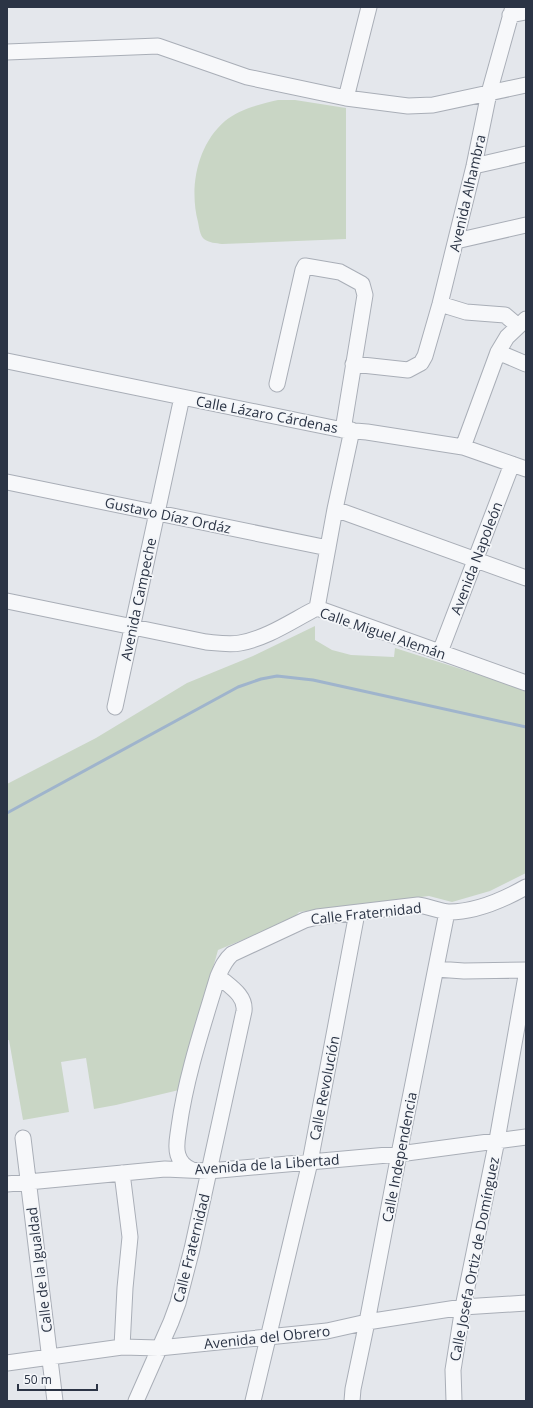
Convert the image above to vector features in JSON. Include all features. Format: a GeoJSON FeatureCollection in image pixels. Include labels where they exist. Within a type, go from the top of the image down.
{"type":"FeatureCollection","features":[{"type":"Feature","properties":{"kind":"street"},"geometry":{"type":"LineString","coordinates":[[346,98],[369,7]]}},
{"type":"Feature","properties":{"kind":"street"},"geometry":{"type":"LineString","coordinates":[[511,11],[526,12]]}},
{"type":"Feature","properties":{"kind":"street","name":"Avenida Alhambra"},"geometry":{"type":"LineString","coordinates":[[353,364],[408,370],[421,363],[425,356],[456,241],[474,166],[489,93],[511,11]]}},
{"type":"Feature","properties":{"kind":"street"},"geometry":{"type":"LineString","coordinates":[[7,52],[158,46],[247,77],[346,98],[393,105],[433,105],[526,85]]}},
{"type":"Feature","properties":{"kind":"street"},"geometry":{"type":"LineString","coordinates":[[474,166],[526,154]]}},
{"type":"Feature","properties":{"kind":"street"},"geometry":{"type":"LineString","coordinates":[[456,241],[526,226]]}},
{"type":"Feature","properties":{"kind":"street"},"geometry":{"type":"LineString","coordinates":[[277,384],[305,266],[340,272],[362,284],[365,295],[353,364],[348,430],[336,509],[317,608]]}},
{"type":"Feature","properties":{"kind":"street"},"geometry":{"type":"LineString","coordinates":[[440,304],[466,312],[505,315],[522,322],[507,337],[498,352],[463,447]]}},
{"type":"Feature","properties":{"kind":"street"},"geometry":{"type":"LineString","coordinates":[[498,352],[526,364]]}},
{"type":"Feature","properties":{"kind":"street","name":"Calle Lázaro Cárdenas"},"geometry":{"type":"LineString","coordinates":[[7,361],[348,430],[463,447],[519,466]]}},
{"type":"Feature","properties":{"kind":"street","name":"Avenida Campeche"},"geometry":{"type":"LineString","coordinates":[[115,707],[182,397]]}},
{"type":"Feature","properties":{"kind":"street","name":"Avenida Napoleón"},"geometry":{"type":"LineString","coordinates":[[440,652],[476,560],[519,466]]}},
{"type":"Feature","properties":{"kind":"street","name":"Gustavo Díaz Ordáz"},"geometry":{"type":"LineString","coordinates":[[7,482],[328,548]]}},
{"type":"Feature","properties":{"kind":"street"},"geometry":{"type":"LineString","coordinates":[[336,509],[526,578]]}},
{"type":"Feature","properties":{"kind":"street","name":"Calle Miguel Alemán"},"geometry":{"type":"LineString","coordinates":[[7,601],[206,642],[224,644],[240,643],[262,637],[317,608],[526,683]]}},
{"type":"Feature","properties":{"kind":"street","name":"Calle Fraternidad"},"geometry":{"type":"LineString","coordinates":[[192,1170],[186,1168],[178,1154],[177,1144],[182,1109],[189,1074],[218,976],[227,958],[232,954],[305,920],[317,917],[418,906],[428,906],[447,912],[476,908],[493,903],[526,887]]}},
{"type":"Feature","properties":{"kind":"street","name":"Calle Independencia"},"geometry":{"type":"LineString","coordinates":[[352,1401],[353,1389],[447,912]]}},
{"type":"Feature","properties":{"kind":"street","name":"Calle Revolución"},"geometry":{"type":"LineString","coordinates":[[253,1401],[310,1162],[357,913]]}},
{"type":"Feature","properties":{"kind":"street"},"geometry":{"type":"LineString","coordinates":[[436,969],[503,971],[526,970]]}},
{"type":"Feature","properties":{"kind":"street","name":"Calle Fraternidad"},"geometry":{"type":"LineString","coordinates":[[139,1398],[178,1303],[192,1249],[244,1005],[243,999],[240,995],[218,976]]}},
{"type":"Feature","properties":{"kind":"street","name":"Calle Josefa Ortiz de Domínguez"},"geometry":{"type":"LineString","coordinates":[[454,1401],[453,1370],[463,1307],[497,1140],[526,976]]}},
{"type":"Feature","properties":{"kind":"street","name":"Avenida de la Libertad"},"geometry":{"type":"LineString","coordinates":[[7,1184],[165,1169],[209,1171],[399,1154],[526,1137]]}},
{"type":"Feature","properties":{"kind":"street","name":"Calle de la Igualdad"},"geometry":{"type":"LineString","coordinates":[[23,1138],[55,1401]]}},
{"type":"Feature","properties":{"kind":"street"},"geometry":{"type":"LineString","coordinates":[[122,1173],[130,1237],[125,1288],[122,1347]]}},
{"type":"Feature","properties":{"kind":"street","name":"Avenida del Obrero"},"geometry":{"type":"LineString","coordinates":[[7,1363],[122,1347],[159,1348],[268,1338],[327,1331],[367,1322],[463,1307],[526,1302]]}},
{"type":"Feature","properties":{"kind":"green space"},"geometry":{"type":"Polygon","coordinates":[[[278,100],[295,100],[346,108],[346,239],[222,244],[213,243],[206,240],[203,238],[200,231],[195,209],[194,195],[198,168],[208,142],[215,131],[225,121],[237,113],[278,100]]]}},
{"type":"Feature","properties":{"kind":"green space"},"geometry":{"type":"Polygon","coordinates":[[[315,626],[315,640],[332,650],[351,655],[394,657],[395,648],[508,684],[526,692],[526,873],[490,891],[452,902],[429,896],[299,912],[293,919],[218,950],[179,1090],[94,1109],[86,1058],[61,1062],[69,1112],[23,1120],[9,1040],[7,1040],[7,784],[96,738],[187,683],[253,656],[315,626]]]}},
{"type":"Feature","properties":{"kind":"waterway"},"geometry":{"type":"LineString","coordinates":[[7,813],[238,687],[261,679],[277,676],[313,680],[526,727]]}}]}
